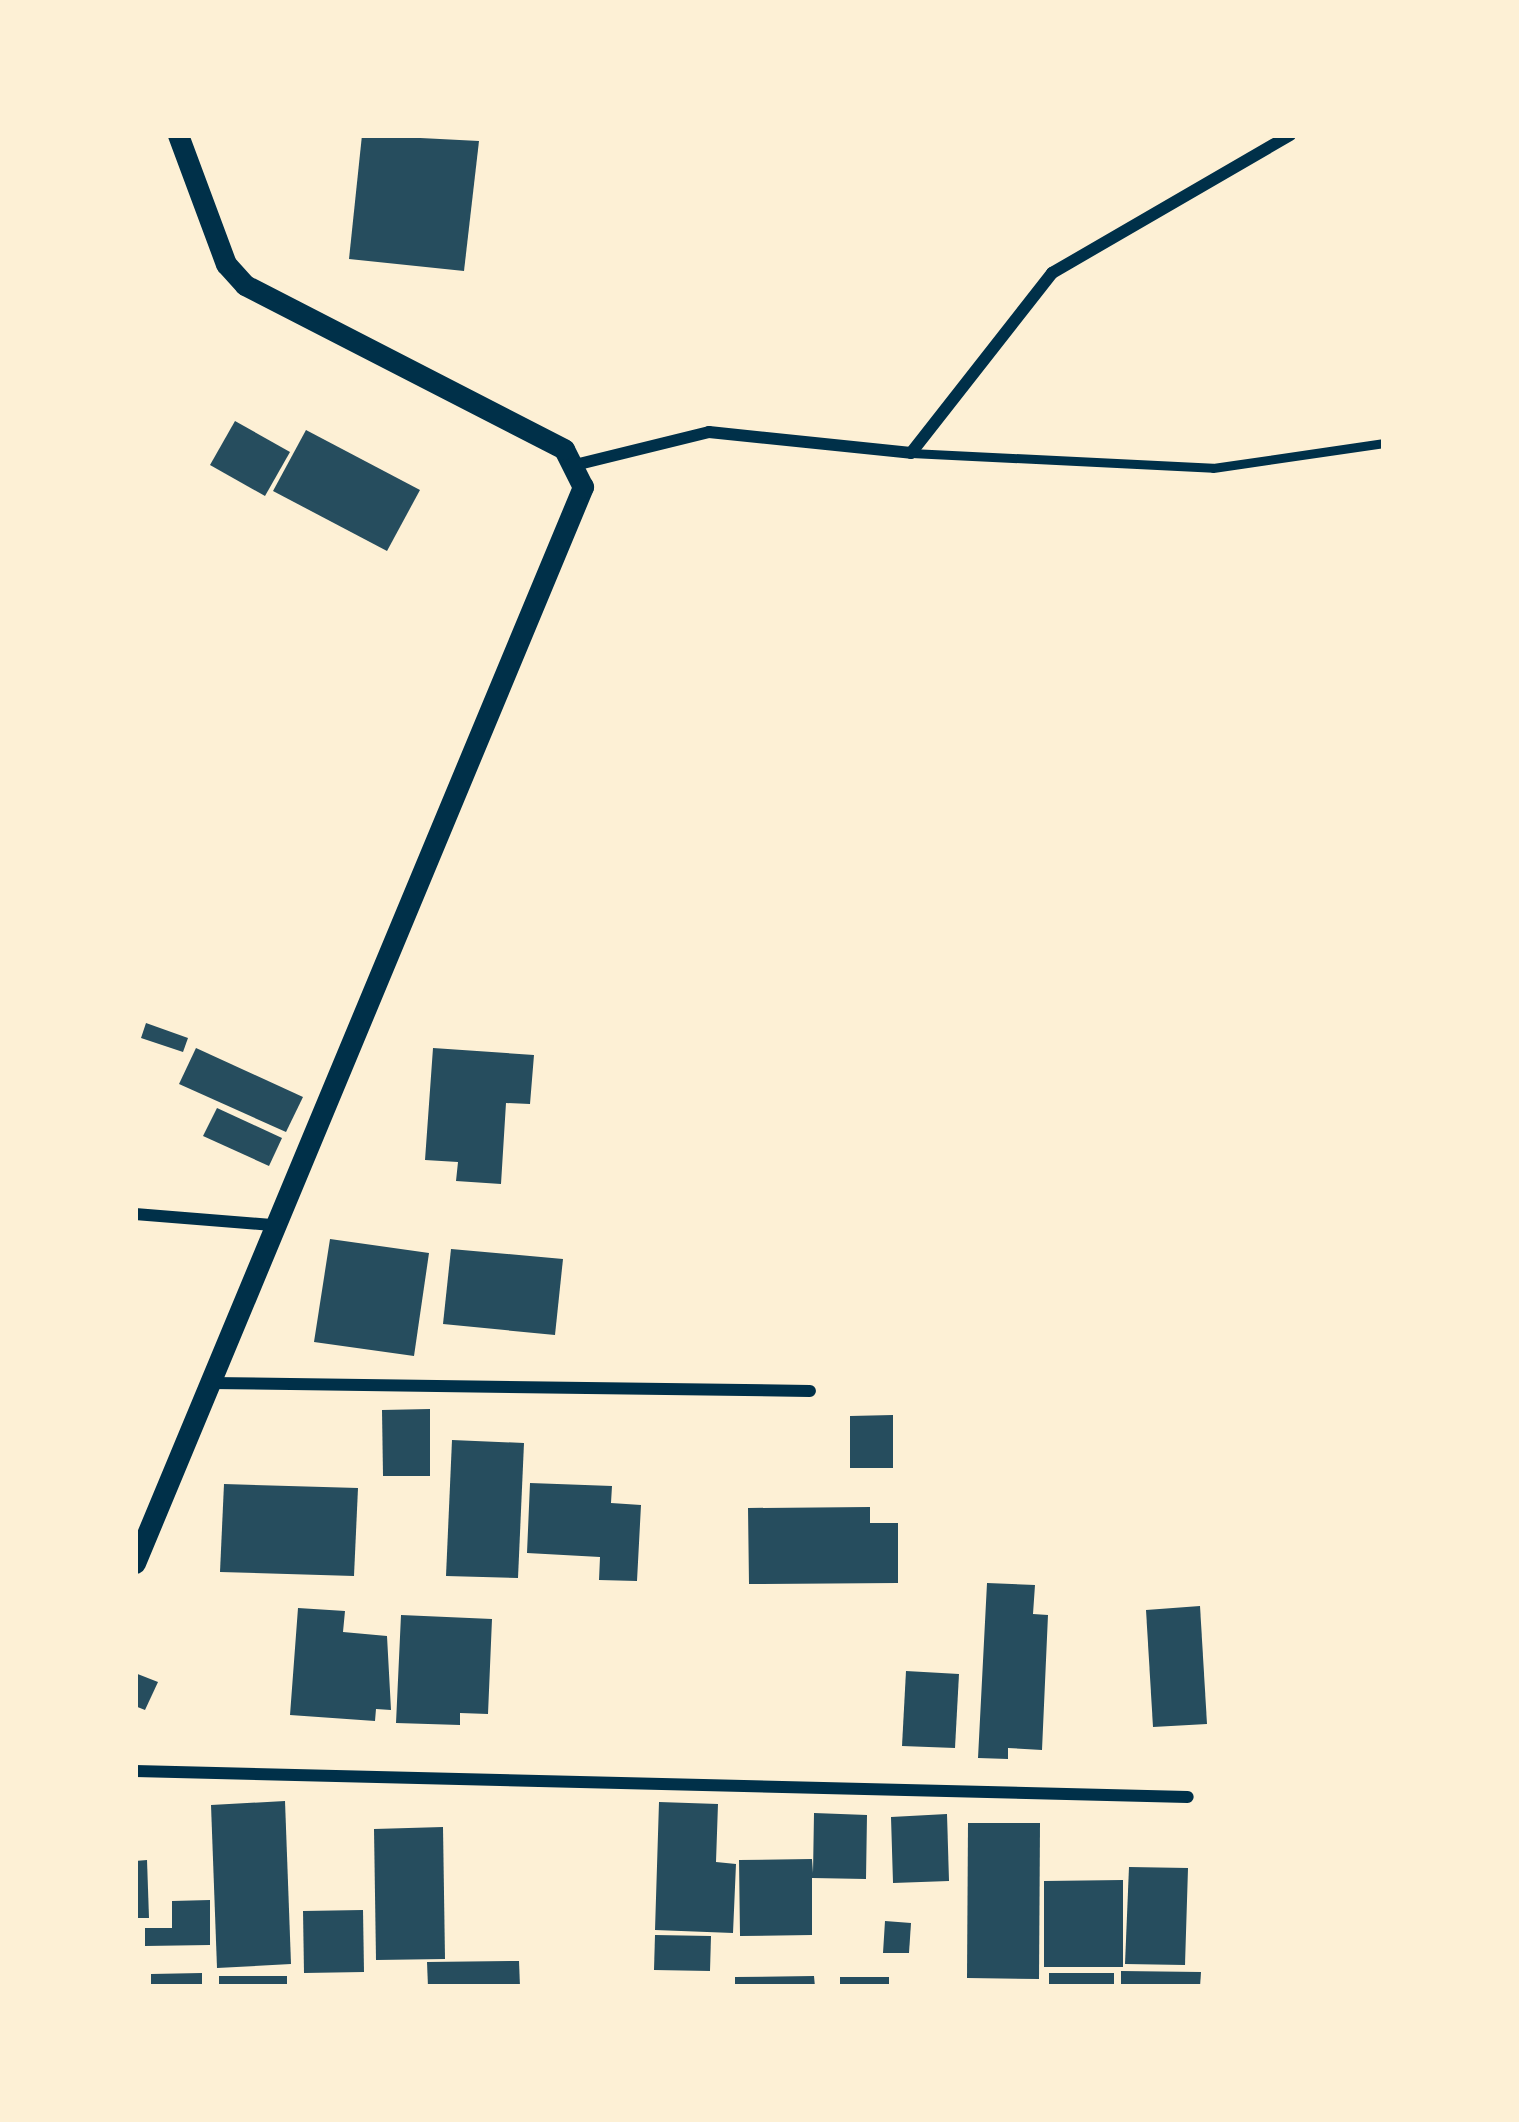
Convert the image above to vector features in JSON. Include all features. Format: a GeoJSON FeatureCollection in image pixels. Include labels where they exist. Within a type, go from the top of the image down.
{"type":"FeatureCollection","features":[{"type":"Feature","properties":{"kind":"street"},"geometry":{"type":"LineString","coordinates":[[178,135],[226,264],[245,285],[579,464],[709,432],[911,453],[1052,273],[1290,135]]}},
{"type":"Feature","properties":{"kind":"street"},"geometry":{"type":"LineString","coordinates":[[135,1563],[140,1541],[583,487],[579,464]]}},
{"type":"Feature","properties":{"kind":"street"},"geometry":{"type":"LineString","coordinates":[[135,1214],[272,1225]]}},
{"type":"Feature","properties":{"kind":"street"},"geometry":{"type":"LineString","coordinates":[[210,1383],[810,1391]]}},
{"type":"Feature","properties":{"kind":"street"},"geometry":{"type":"LineString","coordinates":[[135,1771],[1188,1797]]}},
{"type":"Feature","properties":{"kind":"lane"},"geometry":{"type":"LineString","coordinates":[[911,453],[1213,468],[1384,443]]}},
{"type":"Feature","properties":{"kind":"building"},"geometry":{"type":"Polygon","coordinates":[[[362,135],[479,141],[464,271],[349,259],[362,135]]]}},
{"type":"Feature","properties":{"kind":"building"},"geometry":{"type":"Polygon","coordinates":[[[235,421],[290,452],[265,496],[210,465],[235,421]]]}},
{"type":"Feature","properties":{"kind":"building"},"geometry":{"type":"Polygon","coordinates":[[[306,430],[420,490],[387,551],[273,491],[306,430]]]}},
{"type":"Feature","properties":{"kind":"building"},"geometry":{"type":"Polygon","coordinates":[[[146,1023],[188,1038],[183,1052],[141,1038],[146,1023]]]}},
{"type":"Feature","properties":{"kind":"building"},"geometry":{"type":"Polygon","coordinates":[[[196,1048],[303,1097],[286,1132],[179,1084],[196,1048]]]}},
{"type":"Feature","properties":{"kind":"building"},"geometry":{"type":"Polygon","coordinates":[[[433,1048],[534,1055],[530,1104],[506,1103],[501,1184],[456,1181],[458,1162],[425,1160],[433,1048]]]}},
{"type":"Feature","properties":{"kind":"building"},"geometry":{"type":"Polygon","coordinates":[[[217,1108],[282,1138],[269,1166],[203,1136],[217,1108]]]}},
{"type":"Feature","properties":{"kind":"building"},"geometry":{"type":"Polygon","coordinates":[[[330,1239],[429,1253],[414,1356],[314,1342],[330,1239]]]}},
{"type":"Feature","properties":{"kind":"building"},"geometry":{"type":"Polygon","coordinates":[[[451,1249],[563,1259],[555,1335],[443,1324],[451,1249]]]}},
{"type":"Feature","properties":{"kind":"building"},"geometry":{"type":"Polygon","coordinates":[[[430,1409],[430,1476],[383,1476],[382,1410],[430,1409]]]}},
{"type":"Feature","properties":{"kind":"building"},"geometry":{"type":"Polygon","coordinates":[[[893,1415],[893,1468],[850,1468],[850,1416],[893,1415]]]}},
{"type":"Feature","properties":{"kind":"building"},"geometry":{"type":"Polygon","coordinates":[[[452,1440],[524,1443],[518,1578],[446,1576],[452,1440]]]}},
{"type":"Feature","properties":{"kind":"building"},"geometry":{"type":"Polygon","coordinates":[[[530,1483],[612,1486],[611,1503],[641,1505],[637,1581],[599,1580],[600,1557],[527,1553],[530,1483]]]}},
{"type":"Feature","properties":{"kind":"building"},"geometry":{"type":"Polygon","coordinates":[[[224,1484],[358,1488],[354,1576],[220,1572],[224,1484]]]}},
{"type":"Feature","properties":{"kind":"building"},"geometry":{"type":"Polygon","coordinates":[[[870,1507],[870,1523],[898,1523],[898,1583],[749,1584],[748,1508],[870,1507]]]}},
{"type":"Feature","properties":{"kind":"building"},"geometry":{"type":"Polygon","coordinates":[[[987,1583],[1035,1585],[1033,1614],[1048,1615],[1042,1750],[1008,1748],[1008,1759],[978,1758],[987,1583]]]}},
{"type":"Feature","properties":{"kind":"building"},"geometry":{"type":"Polygon","coordinates":[[[1200,1606],[1207,1724],[1153,1727],[1146,1610],[1200,1606]]]}},
{"type":"Feature","properties":{"kind":"building"},"geometry":{"type":"Polygon","coordinates":[[[298,1608],[345,1611],[343,1632],[387,1636],[391,1710],[376,1709],[375,1721],[290,1715],[298,1608]]]}},
{"type":"Feature","properties":{"kind":"building"},"geometry":{"type":"Polygon","coordinates":[[[401,1615],[492,1619],[488,1714],[460,1713],[460,1725],[396,1723],[401,1615]]]}},
{"type":"Feature","properties":{"kind":"building"},"geometry":{"type":"Polygon","coordinates":[[[906,1671],[959,1674],[955,1748],[902,1746],[906,1671]]]}},
{"type":"Feature","properties":{"kind":"building"},"geometry":{"type":"Polygon","coordinates":[[[135,1673],[158,1682],[145,1710],[135,1706],[135,1673]]]}},
{"type":"Feature","properties":{"kind":"building"},"geometry":{"type":"Polygon","coordinates":[[[285,1801],[291,1964],[217,1968],[211,1805],[285,1801]]]}},
{"type":"Feature","properties":{"kind":"building"},"geometry":{"type":"Polygon","coordinates":[[[659,1802],[718,1804],[716,1862],[736,1864],[733,1933],[655,1930],[659,1802]]]}},
{"type":"Feature","properties":{"kind":"building"},"geometry":{"type":"Polygon","coordinates":[[[814,1813],[867,1815],[866,1879],[812,1878],[812,1935],[740,1936],[739,1860],[812,1859],[813,1873],[814,1813]]]}},
{"type":"Feature","properties":{"kind":"building"},"geometry":{"type":"Polygon","coordinates":[[[947,1814],[949,1881],[893,1883],[891,1817],[947,1814]]]}},
{"type":"Feature","properties":{"kind":"building"},"geometry":{"type":"Polygon","coordinates":[[[968,1823],[1040,1823],[1039,1979],[967,1978],[968,1823]]]}},
{"type":"Feature","properties":{"kind":"building"},"geometry":{"type":"Polygon","coordinates":[[[443,1827],[445,1959],[376,1960],[374,1829],[443,1827]]]}},
{"type":"Feature","properties":{"kind":"building"},"geometry":{"type":"Polygon","coordinates":[[[147,1860],[149,1918],[135,1918],[135,1861],[147,1860]]]}},
{"type":"Feature","properties":{"kind":"building"},"geometry":{"type":"Polygon","coordinates":[[[1129,1867],[1188,1868],[1185,1965],[1125,1964],[1129,1867]]]}},
{"type":"Feature","properties":{"kind":"building"},"geometry":{"type":"Polygon","coordinates":[[[1123,1880],[1123,1967],[1044,1967],[1044,1881],[1123,1880]]]}},
{"type":"Feature","properties":{"kind":"building"},"geometry":{"type":"Polygon","coordinates":[[[210,1900],[210,1945],[145,1946],[145,1928],[172,1928],[172,1901],[210,1900]]]}},
{"type":"Feature","properties":{"kind":"building"},"geometry":{"type":"Polygon","coordinates":[[[363,1910],[364,1972],[304,1973],[303,1911],[363,1910]]]}},
{"type":"Feature","properties":{"kind":"building"},"geometry":{"type":"Polygon","coordinates":[[[885,1921],[911,1923],[909,1953],[883,1953],[885,1921]]]}},
{"type":"Feature","properties":{"kind":"building"},"geometry":{"type":"Polygon","coordinates":[[[655,1935],[711,1936],[710,1971],[654,1970],[655,1935]]]}},
{"type":"Feature","properties":{"kind":"building"},"geometry":{"type":"Polygon","coordinates":[[[519,1961],[520,1987],[428,1987],[427,1962],[519,1961]]]}},
{"type":"Feature","properties":{"kind":"building"},"geometry":{"type":"Polygon","coordinates":[[[1121,1971],[1201,1972],[1200,1987],[1121,1987],[1121,1971]]]}},
{"type":"Feature","properties":{"kind":"building"},"geometry":{"type":"Polygon","coordinates":[[[202,1973],[202,1987],[151,1987],[151,1974],[202,1973]]]}},
{"type":"Feature","properties":{"kind":"building"},"geometry":{"type":"Polygon","coordinates":[[[1049,1973],[1114,1973],[1114,1987],[1049,1987],[1049,1973]]]}},
{"type":"Feature","properties":{"kind":"building"},"geometry":{"type":"Polygon","coordinates":[[[219,1976],[287,1976],[287,1987],[219,1987],[219,1976]]]}},
{"type":"Feature","properties":{"kind":"building"},"geometry":{"type":"Polygon","coordinates":[[[814,1976],[815,1987],[735,1987],[735,1977],[814,1976]]]}},
{"type":"Feature","properties":{"kind":"building"},"geometry":{"type":"Polygon","coordinates":[[[840,1977],[889,1977],[889,1987],[840,1987],[840,1977]]]}}]}
